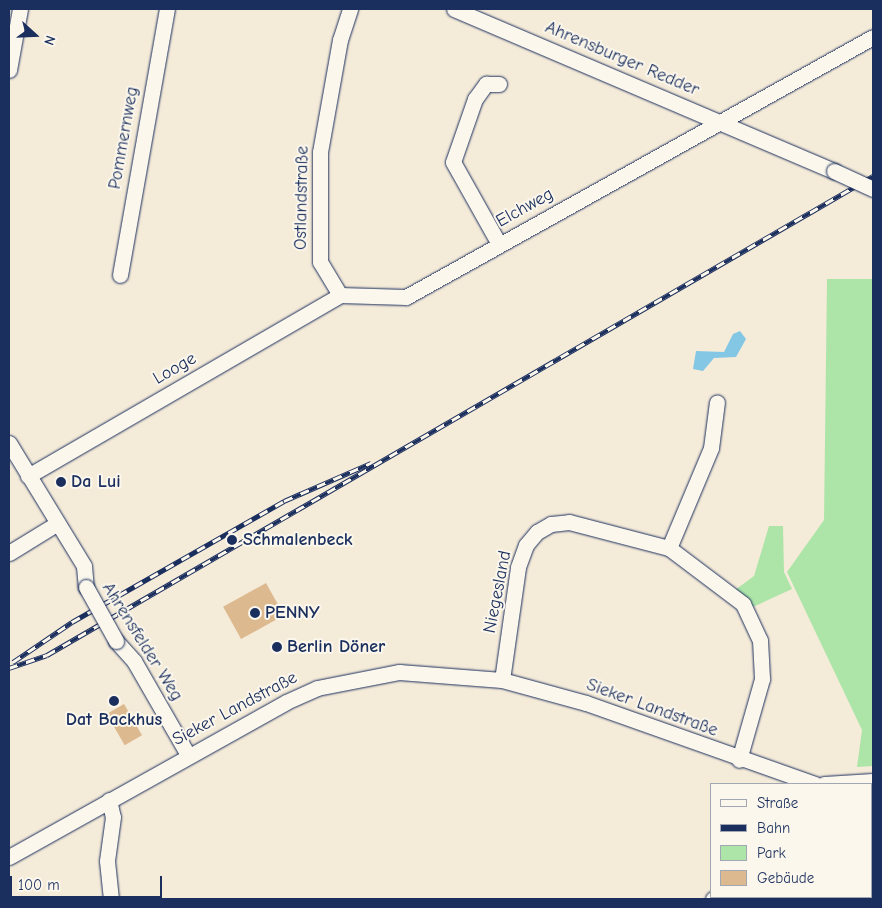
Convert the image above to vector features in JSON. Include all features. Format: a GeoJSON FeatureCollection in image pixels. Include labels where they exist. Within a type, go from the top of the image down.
{"type":"FeatureCollection","features":[{"type":"Feature","properties":{"kind":"street"},"geometry":{"type":"LineString","coordinates":[[9,70],[20,9]]}},
{"type":"Feature","properties":{"kind":"street","name":"Pommernweg"},"geometry":{"type":"LineString","coordinates":[[120,275],[168,9]]}},
{"type":"Feature","properties":{"kind":"street","name":"Ostlandstraße"},"geometry":{"type":"LineString","coordinates":[[340,296],[320,262],[320,152],[340,40],[350,9]]}},
{"type":"Feature","properties":{"kind":"street","name":"Ahrensburger Redder"},"geometry":{"type":"LineString","coordinates":[[454,9],[721,121],[873,189]]}},
{"type":"Feature","properties":{"kind":"street"},"geometry":{"type":"LineString","coordinates":[[721,121],[873,37]]}},
{"type":"Feature","properties":{"kind":"street"},"geometry":{"type":"LineString","coordinates":[[499,84],[486,84],[475,99],[453,162],[499,244]]}},
{"type":"Feature","properties":{"kind":"street","name":"Elchweg"},"geometry":{"type":"LineString","coordinates":[[340,296],[406,297],[721,121]]}},
{"type":"Feature","properties":{"kind":"street","name":"Looge"},"geometry":{"type":"LineString","coordinates":[[28,476],[340,296]]}},
{"type":"Feature","properties":{"kind":"street"},"geometry":{"type":"LineString","coordinates":[[669,548],[711,448],[717,402]]}},
{"type":"Feature","properties":{"kind":"street","name":"Ahrensfelder Weg"},"geometry":{"type":"LineString","coordinates":[[9,443],[84,566],[86,587],[116,641],[134,661],[188,755]]}},
{"type":"Feature","properties":{"kind":"street","name":"Niegesland"},"geometry":{"type":"LineString","coordinates":[[502,680],[518,567],[537,532],[551,524],[569,522],[669,548],[737,598],[760,640],[762,679],[739,760]]}},
{"type":"Feature","properties":{"kind":"street"},"geometry":{"type":"LineString","coordinates":[[9,553],[58,523]]}},
{"type":"Feature","properties":{"kind":"street","name":"Sieker Landstraße"},"geometry":{"type":"LineString","coordinates":[[9,857],[188,755],[286,702],[354,679],[399,672],[502,680],[586,703],[739,760],[812,783]]}},
{"type":"Feature","properties":{"kind":"street"},"geometry":{"type":"LineString","coordinates":[[840,783],[873,781]]}},
{"type":"Feature","properties":{"kind":"street"},"geometry":{"type":"LineString","coordinates":[[109,800],[113,817],[107,861],[111,899]]}},
{"type":"Feature","properties":{"kind":"green space"},"geometry":{"type":"Polygon","coordinates":[[[827,279],[873,279],[873,766],[857,767],[862,730],[787,572],[824,520],[827,279]]]}},
{"type":"Feature","properties":{"kind":"green space"},"geometry":{"type":"Polygon","coordinates":[[[769,526],[783,526],[784,572],[792,589],[753,607],[735,590],[754,576],[769,526]]]}},
{"type":"Feature","properties":{"kind":"green space"},"geometry":{"type":"Polygon","coordinates":[[[872,844],[873,899],[724,899],[872,898],[872,844]]]}},
{"type":"Feature","properties":{"kind":"water"},"geometry":{"type":"Polygon","coordinates":[[[740,331],[746,339],[736,357],[714,358],[703,371],[693,369],[696,351],[724,352],[733,334],[740,331]]]}},
{"type":"Feature","properties":{"kind":"building","name":"PENNY"},"geometry":{"type":"Polygon","coordinates":[[[266,583],[284,615],[241,639],[223,607],[266,583]]]}},
{"type":"Feature","properties":{"kind":"building"},"geometry":{"type":"Polygon","coordinates":[[[124,704],[142,735],[125,745],[107,714],[124,704]]]}},
{"type":"Feature","properties":{"kind":"railway"},"geometry":{"type":"LineString","coordinates":[[9,668],[47,655],[873,176]]}},
{"type":"Feature","properties":{"kind":"railway"},"geometry":{"type":"LineString","coordinates":[[13,662],[72,622],[284,501],[371,463]]}},
{"type":"Feature","properties":{"kind":"place","name":"Da Lui"},"geometry":{"type":"Point","coordinates":[61,482]}},
{"type":"Feature","properties":{"kind":"place","name":"Schmalenbeck"},"geometry":{"type":"Point","coordinates":[232,540]}},
{"type":"Feature","properties":{"kind":"place","name":"PENNY"},"geometry":{"type":"Point","coordinates":[255,613]}},
{"type":"Feature","properties":{"kind":"place","name":"Berlin Döner"},"geometry":{"type":"Point","coordinates":[277,647]}},
{"type":"Feature","properties":{"kind":"place","name":"Dat Backhus"},"geometry":{"type":"Point","coordinates":[114,701]}}]}
